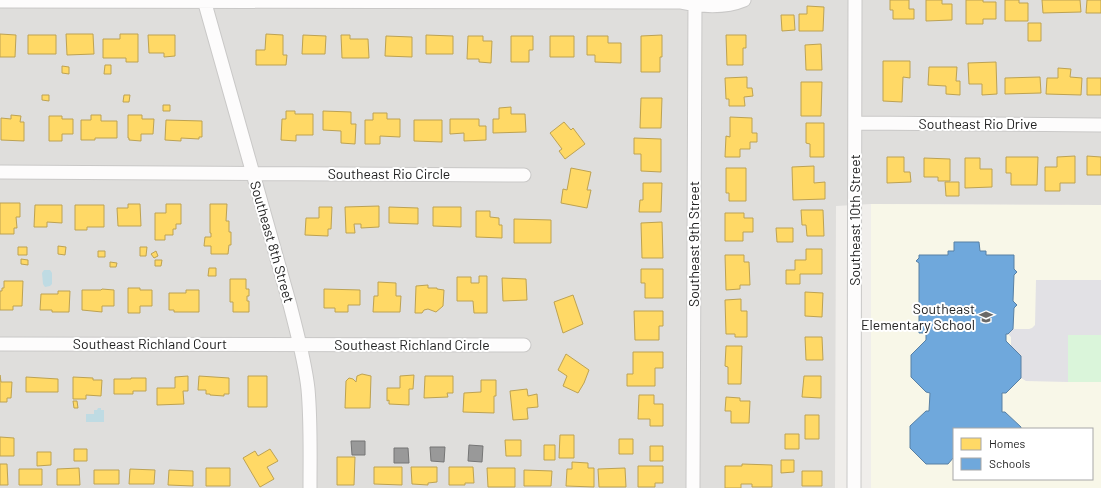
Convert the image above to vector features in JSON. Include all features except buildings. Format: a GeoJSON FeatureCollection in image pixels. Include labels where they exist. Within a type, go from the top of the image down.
{"type":"FeatureCollection","features":[{"type":"Feature","properties":{"kind":"street"},"geometry":{"type":"LineString","coordinates":[[0,1],[695,2],[731,4],[744,0]]}},
{"type":"Feature","properties":{"kind":"street","name":"Southeast 10th Street"},"geometry":{"type":"LineString","coordinates":[[854,488],[856,124],[855,0]]}},
{"type":"Feature","properties":{"kind":"street","name":"Southeast 8th Street"},"geometry":{"type":"LineString","coordinates":[[205,1],[300,345],[308,389],[310,411],[310,488]]}},
{"type":"Feature","properties":{"kind":"street","name":"Southeast 9th Street"},"geometry":{"type":"LineString","coordinates":[[693,488],[695,2]]}},
{"type":"Feature","properties":{"kind":"street","name":"Southeast Rio Drive"},"geometry":{"type":"LineString","coordinates":[[856,124],[1101,125]]}},
{"type":"Feature","properties":{"kind":"street"},"geometry":{"type":"LineString","coordinates":[[0,172],[253,173]]}},
{"type":"Feature","properties":{"kind":"street","name":"Southeast Rio Circle"},"geometry":{"type":"LineString","coordinates":[[253,173],[524,175]]}},
{"type":"Feature","properties":{"kind":"street","name":"Southeast Richland Court"},"geometry":{"type":"LineString","coordinates":[[0,344],[300,345]]}},
{"type":"Feature","properties":{"kind":"street","name":"Southeast Richland Circle"},"geometry":{"type":"LineString","coordinates":[[300,345],[524,345]]}},
{"type":"Feature","properties":{"kind":"shaded area"},"geometry":{"type":"Polygon","coordinates":[[[0,0],[1101,0],[1101,205],[871,204],[836,206],[835,488],[0,488],[0,0]]]}},
{"type":"Feature","properties":{"kind":"shaded area","name":"Southeast Elementary School"},"geometry":{"type":"Polygon","coordinates":[[[871,204],[1101,205],[1101,488],[871,488],[871,204]]]}},
{"type":"Feature","properties":{"kind":"shaded area"},"geometry":{"type":"Polygon","coordinates":[[[1036,280],[1101,280],[1101,335],[1068,335],[1068,382],[1026,381],[1021,378],[1021,356],[1011,346],[1011,337],[1008,334],[1013,329],[1029,329],[1035,325],[1036,280]]]}},
{"type":"Feature","properties":{"kind":"green space"},"geometry":{"type":"Polygon","coordinates":[[[1068,335],[1101,335],[1101,382],[1068,382],[1068,335]]]}},
{"type":"Feature","properties":{"kind":"water"},"geometry":{"type":"Polygon","coordinates":[[[44,270],[50,270],[52,273],[52,284],[50,286],[45,287],[43,284],[42,273],[44,270]]]}},
{"type":"Feature","properties":{"kind":"water"},"geometry":{"type":"Polygon","coordinates":[[[98,408],[104,410],[104,422],[86,422],[86,414],[94,414],[94,410],[97,410],[98,408]]]}},
{"type":"Feature","properties":{"kind":"place","name":"Southeast Elementary School"},"geometry":{"type":"Point","coordinates":[986,317]}}]}
